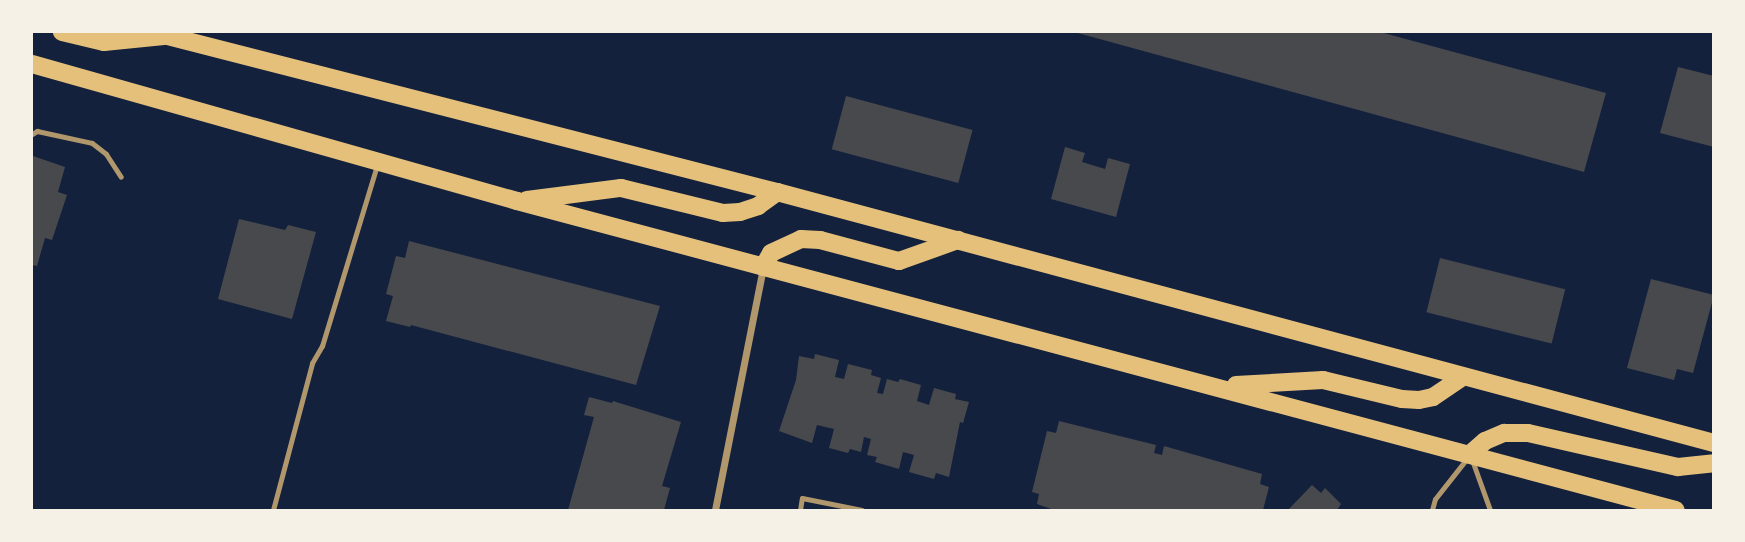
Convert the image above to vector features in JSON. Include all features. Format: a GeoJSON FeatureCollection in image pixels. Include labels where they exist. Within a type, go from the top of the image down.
{"type":"FeatureCollection","features":[{"type":"Feature","properties":{"kind":"main road"},"geometry":{"type":"LineString","coordinates":[[62,32],[104,42],[160,34],[777,192],[1713,443]]}},
{"type":"Feature","properties":{"kind":"main road"},"geometry":{"type":"LineString","coordinates":[[32,64],[517,201],[1676,510]]}},
{"type":"Feature","properties":{"kind":"main road"},"geometry":{"type":"LineString","coordinates":[[517,201],[621,188],[709,210],[740,212],[758,206],[777,192]]}},
{"type":"Feature","properties":{"kind":"main road"},"geometry":{"type":"LineString","coordinates":[[763,267],[771,253],[801,239],[820,240],[899,261],[958,240]]}},
{"type":"Feature","properties":{"kind":"main road"},"geometry":{"type":"LineString","coordinates":[[1219,386],[1323,380],[1402,399],[1419,400],[1433,397],[1462,377]]}},
{"type":"Feature","properties":{"kind":"main road"},"geometry":{"type":"LineString","coordinates":[[1470,454],[1485,442],[1504,433],[1528,433],[1678,467],[1713,463]]}},
{"type":"Feature","properties":{"kind":"street"},"geometry":{"type":"LineString","coordinates":[[715,510],[763,267]]}},
{"type":"Feature","properties":{"kind":"lane"},"geometry":{"type":"LineString","coordinates":[[32,134],[37,131],[92,143],[106,154],[121,177]]}},
{"type":"Feature","properties":{"kind":"lane"},"geometry":{"type":"LineString","coordinates":[[273,510],[312,363],[322,346],[377,162]]}},
{"type":"Feature","properties":{"kind":"lane"},"geometry":{"type":"LineString","coordinates":[[1432,510],[1435,499],[1470,454]]}},
{"type":"Feature","properties":{"kind":"lane"},"geometry":{"type":"LineString","coordinates":[[1470,454],[1490,510]]}},
{"type":"Feature","properties":{"kind":"lane"},"geometry":{"type":"LineString","coordinates":[[800,510],[802,498],[862,510]]}},
{"type":"Feature","properties":{"kind":"building"},"geometry":{"type":"Polygon","coordinates":[[[1074,32],[1380,32],[1606,93],[1584,172],[1074,32]]]}},
{"type":"Feature","properties":{"kind":"building"},"geometry":{"type":"Polygon","coordinates":[[[1678,67],[1714,76],[1714,147],[1660,133],[1678,67]]]}},
{"type":"Feature","properties":{"kind":"building"},"geometry":{"type":"Polygon","coordinates":[[[846,96],[973,130],[958,183],[832,149],[846,96]]]}},
{"type":"Feature","properties":{"kind":"building"},"geometry":{"type":"Polygon","coordinates":[[[1065,147],[1085,153],[1082,162],[1105,169],[1108,158],[1130,164],[1116,217],[1051,199],[1065,147]]]}},
{"type":"Feature","properties":{"kind":"building"},"geometry":{"type":"Polygon","coordinates":[[[33,156],[65,167],[58,192],[67,195],[52,240],[45,238],[37,266],[32,265],[33,156]]]}},
{"type":"Feature","properties":{"kind":"building"},"geometry":{"type":"Polygon","coordinates":[[[239,219],[285,230],[288,225],[316,232],[292,319],[218,299],[239,219]]]}},
{"type":"Feature","properties":{"kind":"building"},"geometry":{"type":"Polygon","coordinates":[[[409,241],[660,306],[636,385],[411,325],[410,327],[386,321],[393,296],[386,294],[396,256],[405,258],[409,241]]]}},
{"type":"Feature","properties":{"kind":"building"},"geometry":{"type":"Polygon","coordinates":[[[1440,258],[1565,289],[1552,344],[1426,312],[1440,258]]]}},
{"type":"Feature","properties":{"kind":"building"},"geometry":{"type":"Polygon","coordinates":[[[1651,279],[1714,295],[1693,373],[1677,369],[1674,380],[1627,368],[1651,279]]]}},
{"type":"Feature","properties":{"kind":"building"},"geometry":{"type":"Polygon","coordinates":[[[815,354],[839,360],[835,377],[844,379],[848,364],[872,370],[871,375],[881,378],[877,393],[883,394],[887,379],[898,382],[900,379],[921,385],[917,401],[929,405],[934,388],[956,394],[955,399],[969,402],[963,423],[960,422],[949,477],[936,473],[934,479],[909,472],[914,455],[903,452],[899,469],[875,462],[877,457],[867,455],[871,439],[864,437],[861,452],[850,449],[848,453],[829,448],[834,429],[817,425],[812,443],[779,431],[796,380],[799,356],[814,359],[815,354]]]}},
{"type":"Feature","properties":{"kind":"building"},"geometry":{"type":"Polygon","coordinates":[[[589,397],[612,403],[613,401],[681,422],[662,486],[670,488],[664,510],[568,510],[594,417],[584,415],[589,397]]]}},
{"type":"Feature","properties":{"kind":"building"},"geometry":{"type":"Polygon","coordinates":[[[1059,421],[1156,445],[1154,453],[1162,455],[1164,446],[1262,474],[1260,484],[1269,487],[1263,510],[1054,510],[1037,504],[1039,494],[1032,492],[1047,431],[1056,433],[1059,421]]]}},
{"type":"Feature","properties":{"kind":"building"},"geometry":{"type":"Polygon","coordinates":[[[1312,485],[1321,493],[1325,488],[1341,504],[1337,510],[1288,510],[1312,485]]]}}]}
